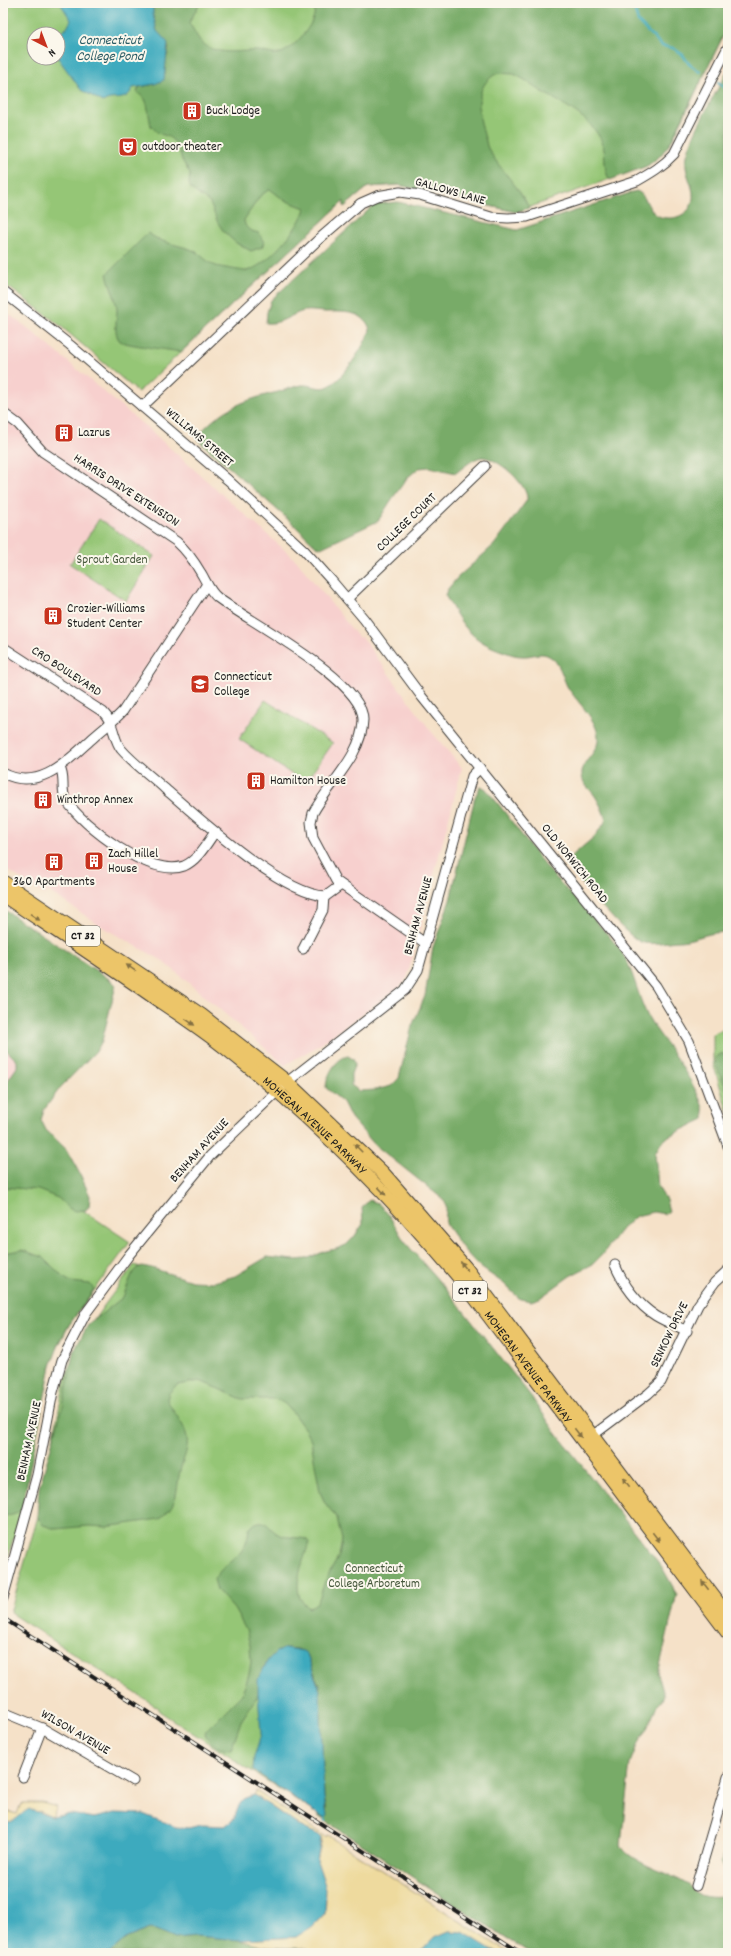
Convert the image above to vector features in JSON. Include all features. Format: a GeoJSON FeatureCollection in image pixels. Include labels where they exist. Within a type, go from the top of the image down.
{"type":"FeatureCollection","features":[{"type":"Feature","properties":{"kind":"highway","name":"CT 32"},"geometry":{"type":"LineString","coordinates":[[3,882],[161,995]]}},
{"type":"Feature","properties":{"kind":"highway","name":"CT 32"},"geometry":{"type":"LineString","coordinates":[[3,896],[161,995]]}},
{"type":"Feature","properties":{"kind":"highway","name":"MOHEGAN AVENUE PARKWAY"},"geometry":{"type":"LineString","coordinates":[[161,995],[201,1015],[287,1082],[383,1173],[465,1267],[728,1616]]}},
{"type":"Feature","properties":{"kind":"highway","name":"MOHEGAN AVENUE PARKWAY"},"geometry":{"type":"LineString","coordinates":[[161,995],[228,1049],[359,1166],[427,1239],[467,1287],[728,1633]]}},
{"type":"Feature","properties":{"kind":"street","name":"GALLOWS LANE"},"geometry":{"type":"LineString","coordinates":[[142,407],[319,238],[361,203],[377,196],[400,192],[420,195],[491,217],[527,217],[637,181],[653,172],[664,165],[674,154],[728,47]]}},
{"type":"Feature","properties":{"kind":"street","name":"WILLIAMS STREET"},"geometry":{"type":"LineString","coordinates":[[3,292],[70,345],[272,519],[304,550],[364,619]]}},
{"type":"Feature","properties":{"kind":"street","name":"HARRIS DRIVE EXTENSION"},"geometry":{"type":"LineString","coordinates":[[3,413],[18,424],[43,452],[178,542],[194,561],[216,597],[310,658],[348,691],[361,708],[363,714],[362,727],[354,750],[317,805],[311,820],[312,832],[318,849],[334,878],[341,885],[425,943]]}},
{"type":"Feature","properties":{"kind":"street","name":"COLLEGE COURT"},"geometry":{"type":"LineString","coordinates":[[347,599],[485,466]]}},
{"type":"Feature","properties":{"kind":"street"},"geometry":{"type":"LineString","coordinates":[[3,773],[15,778],[28,778],[50,773],[60,768],[112,724],[123,711],[207,584]]}},
{"type":"Feature","properties":{"kind":"street","name":"OLD NORWICH ROAD"},"geometry":{"type":"LineString","coordinates":[[364,619],[422,697],[656,986],[669,1005],[689,1041],[728,1146]]}},
{"type":"Feature","properties":{"kind":"street","name":"CRO BOULEVARD"},"geometry":{"type":"LineString","coordinates":[[3,647],[101,710],[112,724]]}},
{"type":"Feature","properties":{"kind":"street"},"geometry":{"type":"LineString","coordinates":[[112,724],[121,749],[215,832],[282,879],[305,891],[324,896],[330,895],[341,885]]}},
{"type":"Feature","properties":{"kind":"street"},"geometry":{"type":"LineString","coordinates":[[60,768],[63,775],[64,795],[82,820],[141,860],[160,866],[184,866],[196,857],[215,832]]}},
{"type":"Feature","properties":{"kind":"street","name":"BENHAM AVENUE"},"geometry":{"type":"LineString","coordinates":[[3,1598],[37,1475],[62,1360],[71,1340],[86,1314],[130,1255],[210,1156],[276,1091],[405,990],[418,970],[472,776],[480,768]]}},
{"type":"Feature","properties":{"kind":"street"},"geometry":{"type":"LineString","coordinates":[[303,949],[322,910],[324,896]]}},
{"type":"Feature","properties":{"kind":"street"},"geometry":{"type":"LineString","coordinates":[[616,1265],[620,1278],[635,1296],[655,1315],[687,1331]]}},
{"type":"Feature","properties":{"kind":"street","name":"SENKOW DRIVE"},"geometry":{"type":"LineString","coordinates":[[592,1436],[648,1394],[661,1382],[687,1331],[698,1305],[715,1282],[728,1270]]}},
{"type":"Feature","properties":{"kind":"street","name":"WILSON AVENUE"},"geometry":{"type":"LineString","coordinates":[[3,1712],[42,1728],[133,1781]]}},
{"type":"Feature","properties":{"kind":"street"},"geometry":{"type":"LineString","coordinates":[[23,1777],[42,1728]]}},
{"type":"Feature","properties":{"kind":"street"},"geometry":{"type":"LineString","coordinates":[[696,1886],[728,1776]]}},
{"type":"Feature","properties":{"kind":"shaded area","name":"Connecticut College"},"geometry":{"type":"Polygon","coordinates":[[[3,310],[29,329],[152,432],[296,560],[359,638],[361,636],[430,730],[462,768],[407,978],[400,987],[319,1045],[285,1065],[163,961],[104,928],[48,891],[45,895],[3,867],[3,310]]]}},
{"type":"Feature","properties":{"kind":"shaded area"},"geometry":{"type":"Polygon","coordinates":[[[3,1047],[17,1062],[17,1067],[3,1087],[3,1047]]]}},
{"type":"Feature","properties":{"kind":"green space"},"geometry":{"type":"Polygon","coordinates":[[[3,3],[728,3],[728,26],[673,139],[659,157],[647,166],[516,212],[399,185],[368,187],[344,207],[344,201],[138,392],[57,323],[3,283],[3,3]]]}},
{"type":"Feature","properties":{"kind":"green space"},"geometry":{"type":"Polygon","coordinates":[[[153,3],[200,3],[189,23],[200,41],[205,45],[217,50],[231,52],[259,51],[271,54],[284,52],[298,41],[314,17],[315,9],[313,3],[728,3],[728,26],[669,145],[659,157],[647,166],[610,180],[606,172],[602,142],[591,125],[567,106],[525,80],[514,74],[498,73],[490,78],[484,85],[481,93],[479,110],[482,129],[488,148],[493,157],[520,192],[529,208],[516,212],[399,185],[368,187],[344,207],[344,201],[181,352],[139,346],[120,341],[116,330],[117,310],[107,274],[148,233],[163,241],[190,249],[216,266],[246,271],[263,263],[281,246],[297,225],[305,208],[284,200],[270,189],[260,196],[244,220],[247,228],[259,233],[264,242],[262,247],[251,251],[236,243],[224,232],[218,223],[210,203],[191,189],[189,184],[190,174],[182,160],[178,145],[169,137],[158,133],[151,126],[145,99],[137,92],[139,87],[155,84],[165,75],[165,64],[169,48],[157,31],[153,14],[153,3]]]}},
{"type":"Feature","properties":{"kind":"green space"},"geometry":{"type":"Polygon","coordinates":[[[728,70],[728,933],[722,932],[710,934],[686,940],[644,943],[627,932],[604,909],[567,866],[567,860],[594,837],[606,821],[599,802],[585,784],[582,776],[584,766],[595,750],[598,741],[598,734],[595,726],[587,712],[567,686],[558,665],[553,659],[542,654],[525,656],[515,655],[483,642],[468,631],[445,595],[447,590],[458,577],[494,545],[527,500],[523,487],[518,480],[496,462],[482,457],[472,461],[456,473],[429,467],[419,468],[407,478],[378,521],[321,548],[316,546],[198,440],[201,433],[210,423],[225,411],[233,407],[259,397],[299,386],[305,385],[323,388],[329,386],[335,382],[347,369],[359,352],[370,330],[367,323],[363,319],[346,312],[304,311],[281,321],[266,323],[267,312],[271,300],[375,204],[398,202],[517,230],[636,191],[643,196],[652,210],[661,217],[672,218],[686,212],[691,206],[693,198],[692,187],[686,166],[688,151],[697,128],[728,70]]]}},
{"type":"Feature","properties":{"kind":"green space","name":"Sprout Garden"},"geometry":{"type":"Polygon","coordinates":[[[99,519],[154,556],[126,601],[70,564],[99,519]]]}},
{"type":"Feature","properties":{"kind":"green space"},"geometry":{"type":"Polygon","coordinates":[[[265,700],[333,743],[305,783],[239,739],[265,700]]]}},
{"type":"Feature","properties":{"kind":"green space"},"geometry":{"type":"Polygon","coordinates":[[[480,787],[485,788],[508,816],[539,859],[619,948],[629,966],[648,1016],[685,1072],[700,1099],[704,1119],[669,1136],[661,1143],[655,1153],[658,1187],[666,1200],[669,1211],[665,1214],[653,1212],[636,1216],[622,1229],[593,1264],[570,1276],[540,1298],[531,1301],[520,1299],[503,1283],[480,1267],[464,1250],[447,1226],[444,1200],[375,1145],[351,1118],[343,1102],[326,1088],[326,1083],[332,1068],[344,1057],[348,1056],[353,1059],[355,1064],[351,1074],[351,1085],[359,1091],[375,1090],[391,1086],[399,1078],[412,1026],[425,996],[433,947],[450,900],[475,797],[480,787]]]}},
{"type":"Feature","properties":{"kind":"green space"},"geometry":{"type":"Polygon","coordinates":[[[3,909],[116,985],[102,1041],[97,1050],[60,1088],[44,1110],[41,1120],[46,1130],[66,1149],[81,1176],[90,1196],[89,1206],[86,1210],[75,1211],[70,1209],[58,1198],[38,1190],[3,1187],[3,1087],[17,1067],[17,1061],[3,1047],[3,909]]]}},
{"type":"Feature","properties":{"kind":"green space"},"geometry":{"type":"Polygon","coordinates":[[[728,1026],[728,1113],[713,1063],[713,1034],[728,1026]]]}},
{"type":"Feature","properties":{"kind":"green space"},"geometry":{"type":"Polygon","coordinates":[[[721,1054],[728,1054],[728,1093],[715,1063],[716,1057],[721,1054]]]}},
{"type":"Feature","properties":{"kind":"green space"},"geometry":{"type":"Polygon","coordinates":[[[3,1166],[75,1205],[130,1242],[69,1325],[54,1355],[47,1381],[21,1512],[3,1574],[3,1166]]]}},
{"type":"Feature","properties":{"kind":"green space","name":"Connecticut College Arboretum"},"geometry":{"type":"Polygon","coordinates":[[[369,1200],[378,1203],[389,1215],[404,1241],[451,1295],[530,1395],[554,1430],[662,1567],[673,1587],[676,1597],[658,1674],[664,1695],[662,1701],[656,1707],[650,1723],[638,1743],[630,1763],[621,1844],[624,1850],[638,1861],[676,1878],[700,1895],[707,1897],[728,1896],[728,1953],[530,1953],[318,1816],[320,1814],[324,1818],[327,1809],[324,1798],[319,1685],[307,1654],[298,1649],[286,1648],[276,1652],[262,1669],[258,1695],[241,1721],[231,1750],[219,1748],[209,1740],[205,1734],[206,1730],[242,1694],[249,1674],[251,1662],[250,1645],[246,1630],[234,1609],[217,1590],[214,1579],[225,1566],[241,1552],[247,1538],[249,1528],[259,1522],[263,1522],[280,1535],[306,1539],[309,1542],[301,1568],[298,1586],[302,1602],[309,1608],[318,1602],[325,1581],[339,1556],[342,1540],[337,1518],[325,1503],[320,1492],[311,1441],[306,1431],[285,1404],[274,1399],[242,1399],[200,1381],[177,1385],[169,1393],[167,1399],[183,1427],[187,1437],[187,1445],[179,1475],[176,1495],[171,1507],[166,1513],[159,1519],[106,1527],[89,1526],[56,1529],[43,1525],[37,1516],[39,1488],[63,1406],[73,1353],[88,1325],[123,1297],[133,1272],[137,1268],[142,1266],[152,1268],[192,1281],[214,1282],[235,1276],[267,1257],[295,1260],[306,1259],[346,1245],[363,1224],[362,1208],[369,1200]]]}},
{"type":"Feature","properties":{"kind":"green space"},"geometry":{"type":"Polygon","coordinates":[[[22,1250],[43,1257],[63,1277],[71,1282],[90,1284],[94,1289],[69,1325],[60,1341],[51,1366],[22,1508],[14,1514],[6,1516],[3,1515],[3,1253],[22,1250]]]}},
{"type":"Feature","properties":{"kind":"green space","name":"Connecticut College Arboretum"},"geometry":{"type":"Polygon","coordinates":[[[134,1265],[194,1284],[462,1312],[677,1594],[592,1894],[728,1953],[530,1953],[159,1711],[159,1708],[10,1613],[38,1516],[64,1384],[69,1367],[84,1336],[134,1265]]]}},
{"type":"Feature","properties":{"kind":"green space"},"geometry":{"type":"Polygon","coordinates":[[[728,1846],[728,1879],[720,1862],[728,1846]]]}},
{"type":"Feature","properties":{"kind":"green space"},"geometry":{"type":"Polygon","coordinates":[[[150,1929],[157,1930],[175,1938],[196,1936],[240,1940],[265,1947],[303,1948],[320,1953],[109,1953],[127,1938],[150,1929]]]}},
{"type":"Feature","properties":{"kind":"sand"},"geometry":{"type":"Polygon","coordinates":[[[256,1791],[326,1837],[327,1835],[509,1953],[497,1953],[463,1932],[449,1931],[435,1937],[420,1953],[320,1953],[303,1948],[265,1947],[240,1940],[296,1937],[320,1919],[325,1913],[326,1900],[324,1882],[317,1861],[322,1839],[319,1835],[294,1822],[254,1795],[256,1791]]]}},
{"type":"Feature","properties":{"kind":"sand"},"geometry":{"type":"Polygon","coordinates":[[[23,1803],[42,1803],[57,1807],[52,1817],[39,1811],[9,1823],[3,1822],[3,1810],[17,1814],[23,1803]]]}},
{"type":"Feature","properties":{"kind":"water","name":"Connecticut College Pond"},"geometry":{"type":"Polygon","coordinates":[[[60,3],[153,3],[153,14],[157,31],[168,43],[164,80],[155,84],[133,88],[127,96],[109,99],[103,102],[81,90],[64,66],[66,66],[66,29],[71,20],[60,3]]]}},
{"type":"Feature","properties":{"kind":"water"},"geometry":{"type":"Polygon","coordinates":[[[286,1648],[303,1651],[307,1654],[320,1691],[324,1798],[327,1815],[325,1819],[253,1770],[254,1757],[261,1734],[258,1679],[268,1660],[276,1652],[286,1648]]]}},
{"type":"Feature","properties":{"kind":"water"},"geometry":{"type":"Polygon","coordinates":[[[254,1795],[299,1826],[321,1837],[317,1861],[326,1888],[325,1913],[313,1926],[296,1937],[240,1940],[196,1936],[175,1938],[157,1930],[150,1929],[127,1938],[109,1953],[3,1953],[3,1822],[11,1822],[29,1809],[52,1817],[70,1814],[94,1818],[115,1813],[143,1814],[176,1827],[188,1828],[202,1825],[225,1826],[234,1819],[239,1805],[244,1799],[254,1795]]]}},
{"type":"Feature","properties":{"kind":"water"},"geometry":{"type":"Polygon","coordinates":[[[449,1931],[463,1932],[497,1953],[420,1953],[435,1937],[449,1931]]]}},
{"type":"Feature","properties":{"kind":"waterway"},"geometry":{"type":"LineString","coordinates":[[633,3],[638,22],[662,46],[673,48],[683,55],[689,64],[700,72]]}},
{"type":"Feature","properties":{"kind":"waterway"},"geometry":{"type":"LineString","coordinates":[[718,82],[728,90]]}},
{"type":"Feature","properties":{"kind":"railway"},"geometry":{"type":"LineString","coordinates":[[3,1618],[521,1953]]}},
{"type":"Feature","properties":{"kind":"place","name":"Buck Lodge"},"geometry":{"type":"Point","coordinates":[192,111]}},
{"type":"Feature","properties":{"kind":"place","name":"outdoor theater"},"geometry":{"type":"Point","coordinates":[128,147]}},
{"type":"Feature","properties":{"kind":"place","name":"Lazrus"},"geometry":{"type":"Point","coordinates":[64,433]}},
{"type":"Feature","properties":{"kind":"place","name":"Crozier-Williams Student Center"},"geometry":{"type":"Point","coordinates":[53,616]}},
{"type":"Feature","properties":{"kind":"place","name":"Connecticut College"},"geometry":{"type":"Point","coordinates":[200,684]}},
{"type":"Feature","properties":{"kind":"place","name":"Hamilton House"},"geometry":{"type":"Point","coordinates":[256,781]}},
{"type":"Feature","properties":{"kind":"place","name":"Winthrop Annex"},"geometry":{"type":"Point","coordinates":[43,800]}},
{"type":"Feature","properties":{"kind":"place","name":"Zach Hillel House"},"geometry":{"type":"Point","coordinates":[94,861]}},
{"type":"Feature","properties":{"kind":"place","name":"360 Apartments"},"geometry":{"type":"Point","coordinates":[54,862]}}]}
